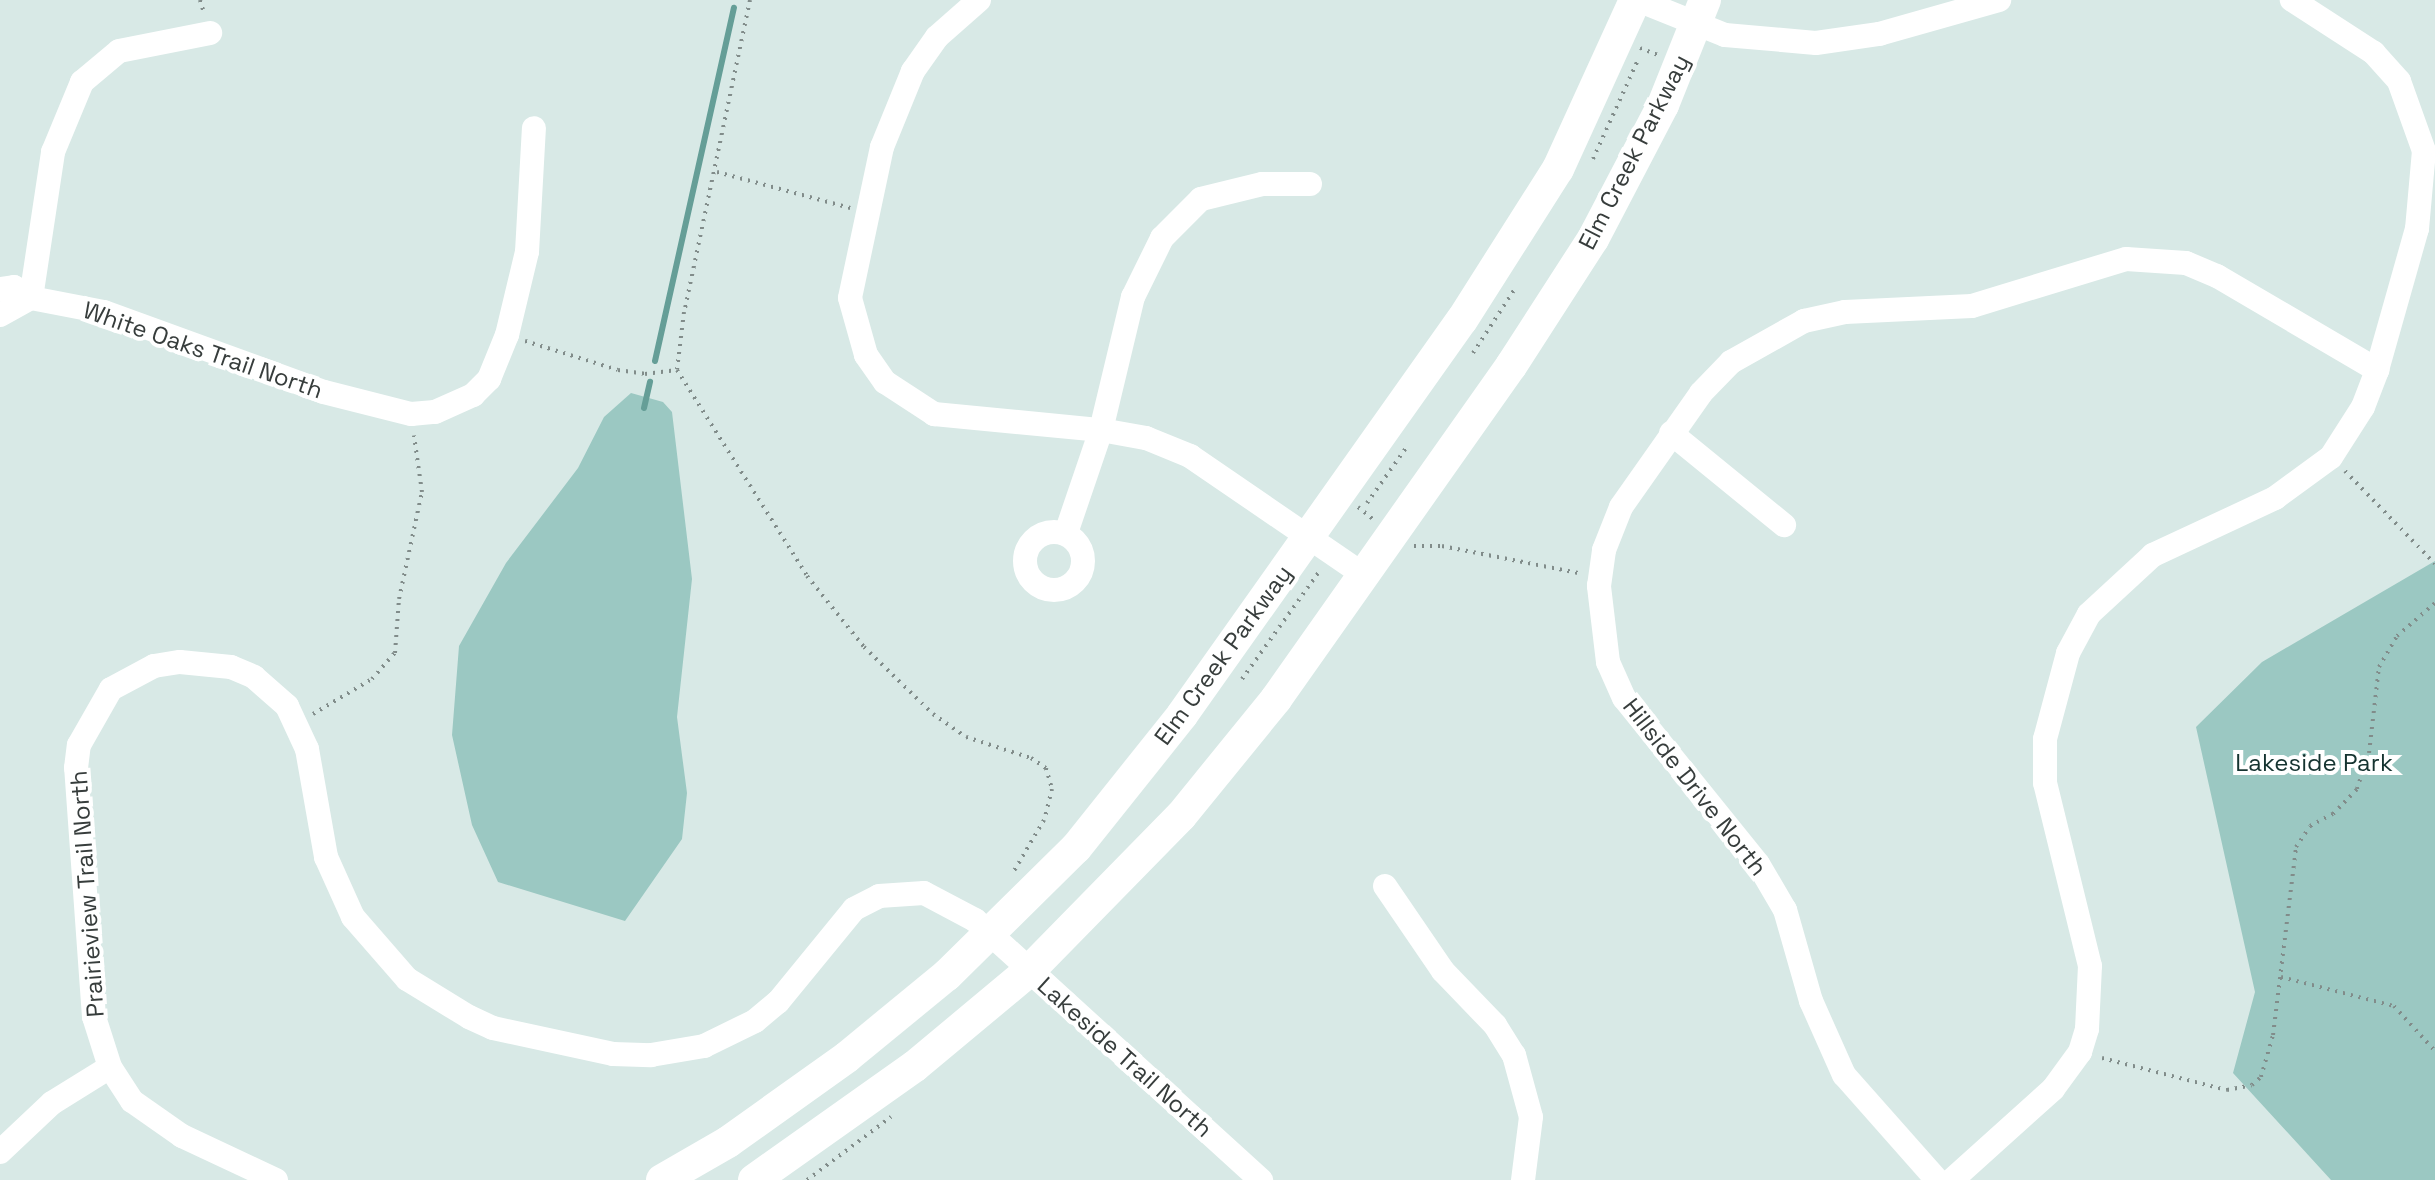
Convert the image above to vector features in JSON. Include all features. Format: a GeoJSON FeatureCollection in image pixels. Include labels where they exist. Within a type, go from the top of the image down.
{"type":"FeatureCollection","features":[{"type":"Feature","properties":{"kind":"street"},"geometry":{"type":"LineString","coordinates":[[979,0],[937,37],[913,71],[882,147],[850,298],[866,355],[885,382],[934,414],[1101,430],[1146,438],[1190,456],[1364,575]]}},
{"type":"Feature","properties":{"kind":"street"},"geometry":{"type":"LineString","coordinates":[[1636,0],[1701,12],[1725,35],[1816,43],[1879,34],[1999,0]]}},
{"type":"Feature","properties":{"kind":"street","name":"Elm Creek Parkway"},"geometry":{"type":"LineString","coordinates":[[662,1180],[728,1142],[847,1057],[989,934],[1076,848],[1182,715],[1462,320],[1558,169],[1636,0]]}},
{"type":"Feature","properties":{"kind":"street"},"geometry":{"type":"LineString","coordinates":[[1952,1180],[2053,1089],[2080,1052],[2091,1011],[2090,966],[2045,783],[2045,739],[2068,653],[2089,614],[2153,555],[2275,498],[2331,457],[2363,407],[2377,370],[2417,229],[2424,151],[2405,94],[2383,63],[2292,0]]}},
{"type":"Feature","properties":{"kind":"street","name":"Elm Creek Parkway"},"geometry":{"type":"LineString","coordinates":[[754,1180],[915,1066],[1029,971],[1181,816],[1276,699],[1511,366],[1593,239],[1680,64],[1701,12]]}},
{"type":"Feature","properties":{"kind":"street"},"geometry":{"type":"LineString","coordinates":[[0,315],[31,298],[53,152],[82,82],[119,51],[210,33]]}},
{"type":"Feature","properties":{"kind":"street","name":"White Oaks Trail North"},"geometry":{"type":"LineString","coordinates":[[0,289],[14,287],[31,298],[104,312],[245,368],[411,414],[435,412],[473,395],[489,379],[507,335],[527,252],[534,128]]}},
{"type":"Feature","properties":{"kind":"street"},"geometry":{"type":"LineString","coordinates":[[1066,533],[1101,430],[1133,297],[1162,238],[1201,199],[1262,184],[1310,184]]}},
{"type":"Feature","properties":{"kind":"street","name":"Hillside Drive North"},"geometry":{"type":"LineString","coordinates":[[1937,1180],[1844,1075],[1811,1001],[1785,910],[1758,864],[1624,698],[1608,662],[1600,578],[1604,550],[1621,507],[1671,433],[1731,362],[1804,321],[1845,312],[1972,306],[2126,259],[2186,263],[2217,276],[2377,370]]}},
{"type":"Feature","properties":{"kind":"street"},"geometry":{"type":"LineString","coordinates":[[1671,433],[1784,525]]}},
{"type":"Feature","properties":{"kind":"street","name":"Prairieview Trail North"},"geometry":{"type":"LineString","coordinates":[[276,1180],[154,1119],[132,1101],[110,1067],[94,1017],[76,768],[89,721],[111,689],[132,675],[180,662],[231,667],[254,677],[287,706],[307,749],[326,857],[353,917],[407,979],[439,1002],[493,1028],[613,1054],[651,1055],[704,1046],[755,1021],[778,1002],[854,909],[879,896],[905,891],[941,898],[989,934]]}},
{"type":"Feature","properties":{"kind":"street"},"geometry":{"type":"LineString","coordinates":[[1385,886],[1443,971],[1495,1025],[1514,1055],[1531,1117],[1523,1180]]}},
{"type":"Feature","properties":{"kind":"street","name":"Lakeside Trail North"},"geometry":{"type":"LineString","coordinates":[[989,934],[1261,1180]]}},
{"type":"Feature","properties":{"kind":"street"},"geometry":{"type":"LineString","coordinates":[[0,1152],[52,1103],[110,1067]]}},
{"type":"Feature","properties":{"kind":"path"},"geometry":{"type":"LineString","coordinates":[[750,0],[717,172],[684,312],[677,370],[807,576],[864,647],[933,714],[966,737],[1031,758],[1046,768],[1052,789],[1044,820],[1009,877]]}},
{"type":"Feature","properties":{"kind":"path"},"geometry":{"type":"LineString","coordinates":[[1619,40],[1680,64]]}},
{"type":"Feature","properties":{"kind":"path"},"geometry":{"type":"LineString","coordinates":[[717,172],[866,213]]}},
{"type":"Feature","properties":{"kind":"path"},"geometry":{"type":"LineString","coordinates":[[507,335],[618,370],[645,374],[677,370]]}},
{"type":"Feature","properties":{"kind":"path"},"geometry":{"type":"LineString","coordinates":[[297,723],[372,679],[395,653],[399,599],[422,492],[411,414]]}},
{"type":"Feature","properties":{"kind":"path"},"geometry":{"type":"LineString","coordinates":[[2331,457],[2435,564]]}},
{"type":"Feature","properties":{"kind":"path"},"geometry":{"type":"LineString","coordinates":[[1362,509],[1415,546],[1442,546],[1600,578]]}},
{"type":"Feature","properties":{"kind":"path"},"geometry":{"type":"LineString","coordinates":[[2080,1052],[2240,1090],[2261,1077],[2268,1060],[2296,847],[2310,826],[2333,814],[2357,789],[2369,753],[2379,667],[2397,636],[2435,603]]}},
{"type":"Feature","properties":{"kind":"path"},"geometry":{"type":"LineString","coordinates":[[2280,977],[2394,1006],[2435,1051]]}},
{"type":"Feature","properties":{"kind":"green space"},"geometry":{"type":"Polygon","coordinates":[[[631,393],[663,402],[672,412],[692,579],[677,717],[687,793],[682,839],[625,921],[498,882],[472,825],[452,735],[459,646],[506,563],[578,468],[604,417],[631,393]]]}},
{"type":"Feature","properties":{"kind":"green space","name":"Lakeside Park"},"geometry":{"type":"Polygon","coordinates":[[[2435,561],[2435,1180],[2331,1180],[2233,1073],[2255,992],[2196,727],[2262,662],[2435,561]]]}},
{"type":"Feature","properties":{"kind":"waterway"},"geometry":{"type":"LineString","coordinates":[[655,361],[734,8]]}},
{"type":"Feature","properties":{"kind":"waterway"},"geometry":{"type":"LineString","coordinates":[[644,408],[650,382]]}}]}
